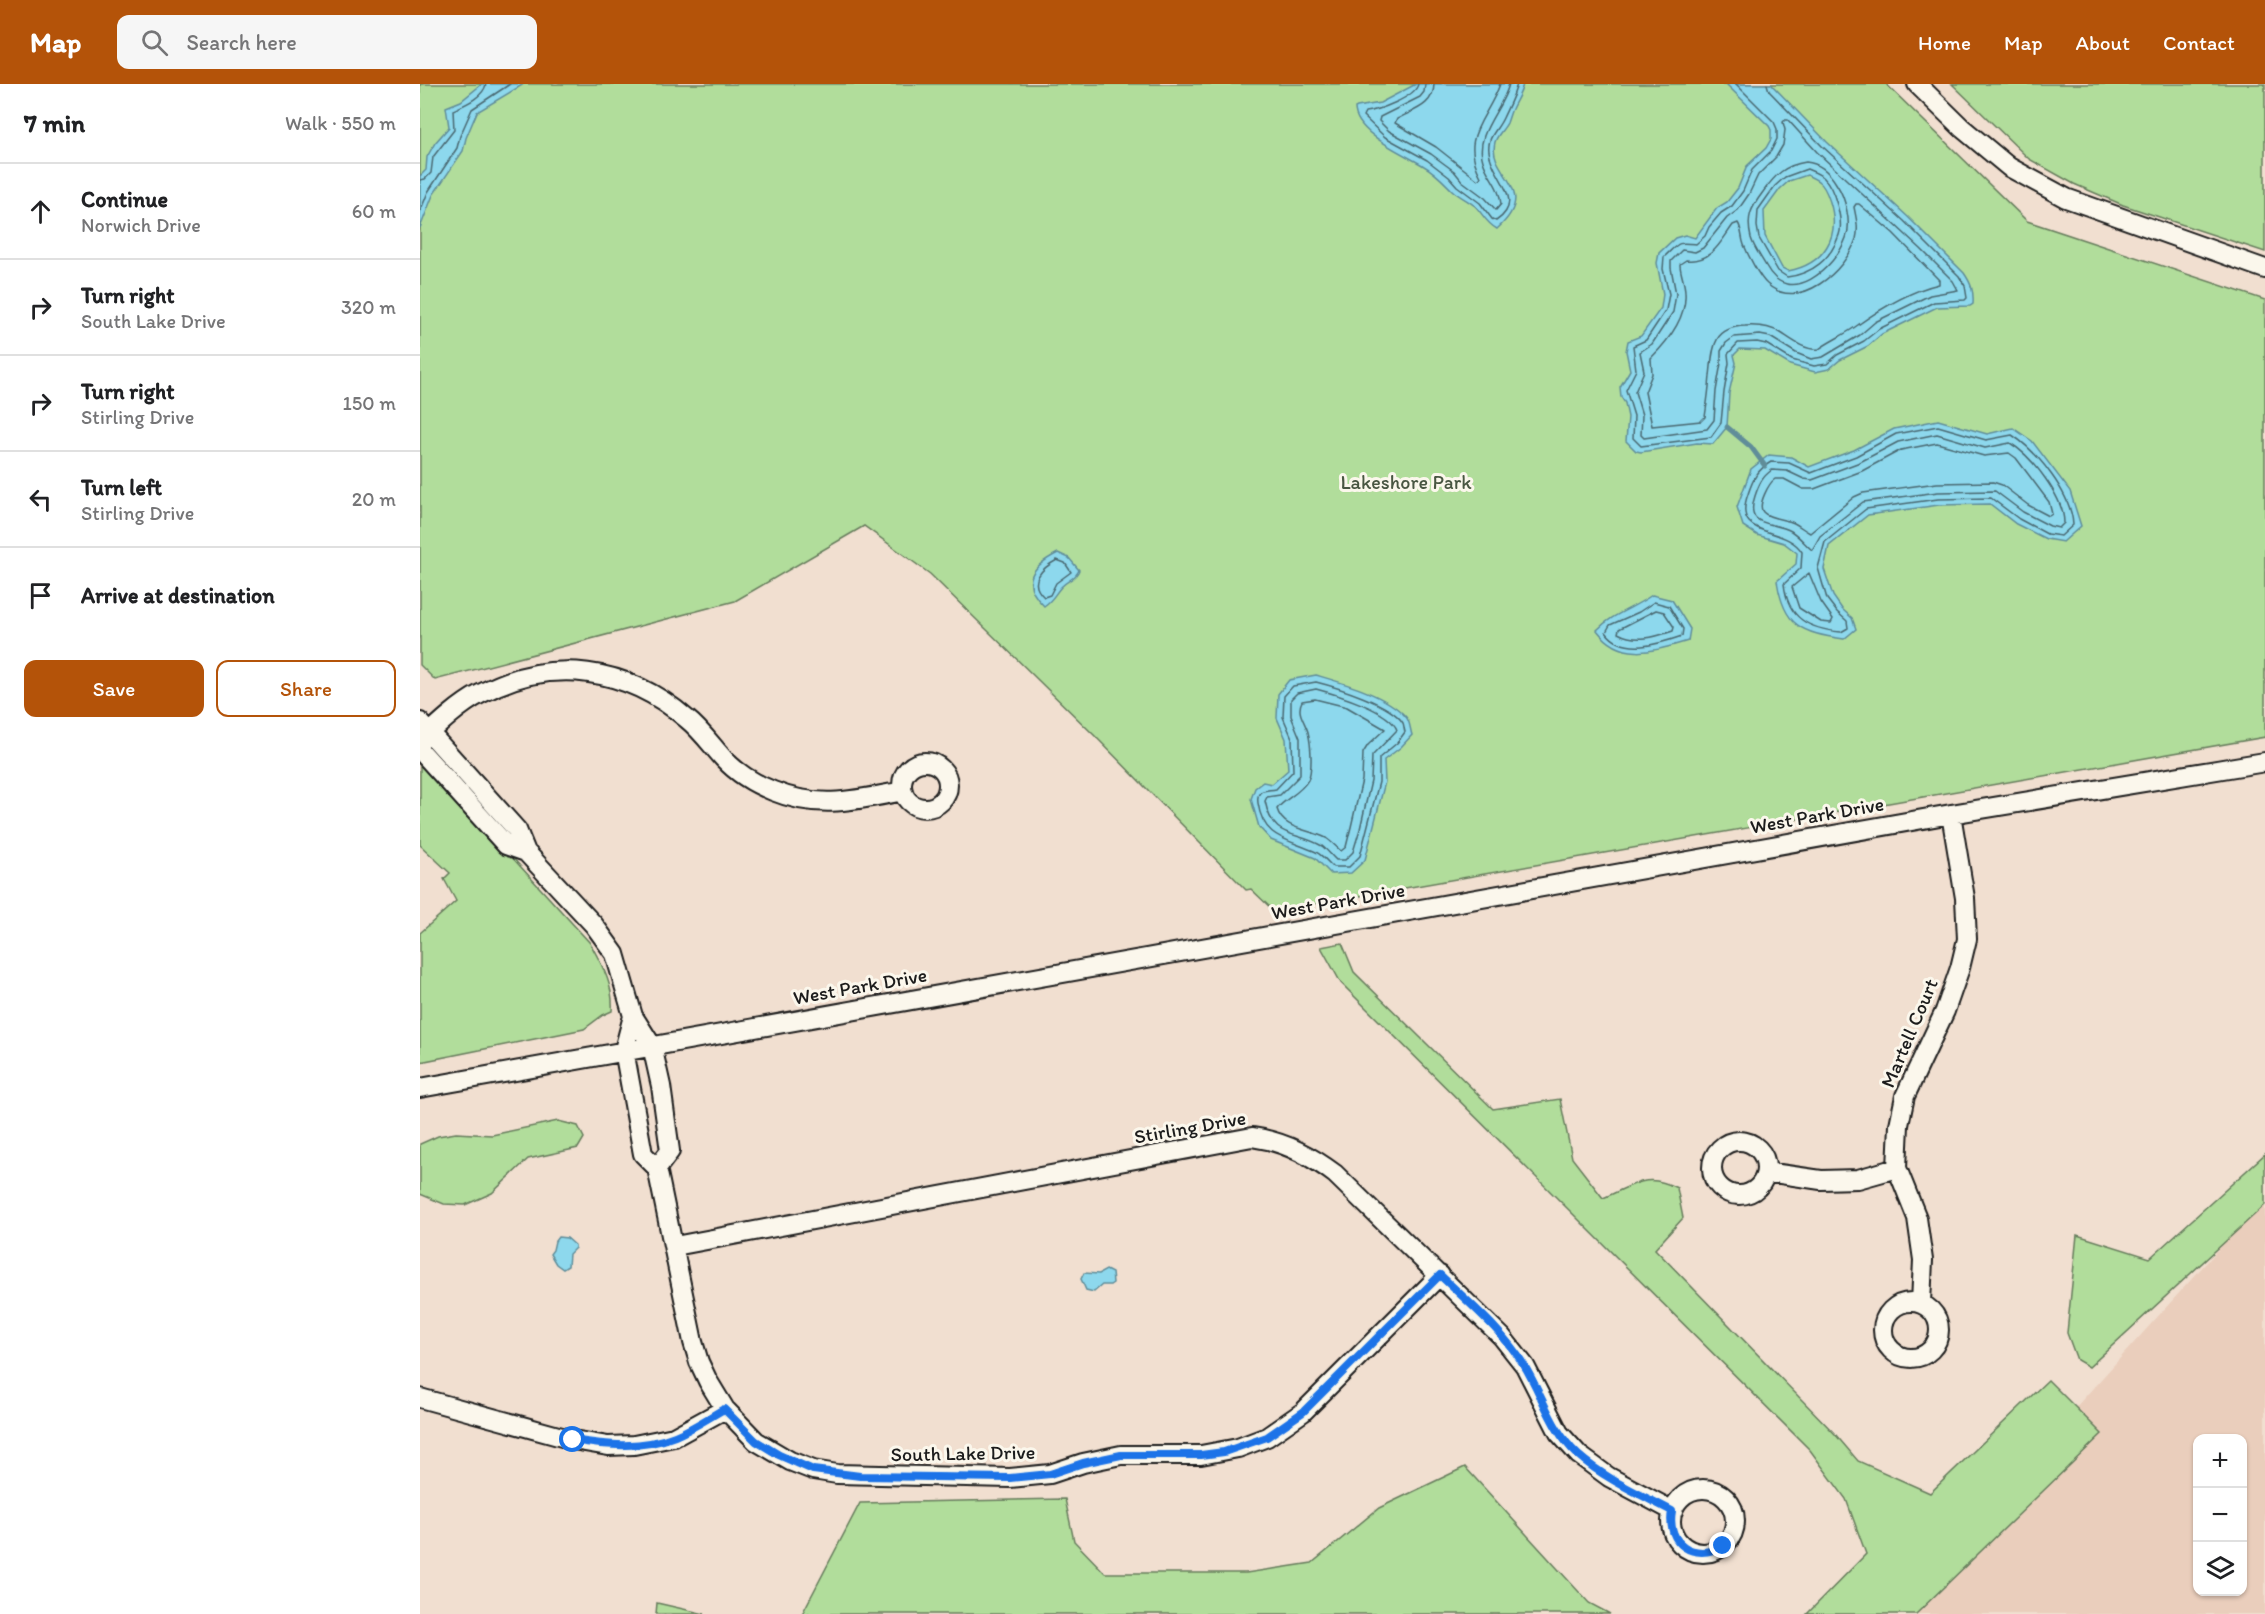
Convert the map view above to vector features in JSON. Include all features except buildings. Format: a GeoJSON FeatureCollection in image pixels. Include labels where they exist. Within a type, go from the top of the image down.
{"type":"FeatureCollection","features":[{"type":"Feature","properties":{"kind":"street"},"geometry":{"type":"LineString","coordinates":[[1917,84],[1962,128],[2010,167],[2066,198],[2265,269]]}},
{"type":"Feature","properties":{"kind":"street"},"geometry":{"type":"LineString","coordinates":[[657,1168],[670,1151],[661,1086],[652,1046],[633,1016],[615,954],[594,925],[526,852],[517,830],[423,732],[479,694],[518,678],[557,670],[596,673],[640,687],[666,702],[689,719],[726,761],[740,773],[791,798],[838,803],[903,791]]}},
{"type":"Feature","properties":{"kind":"street"},"geometry":{"type":"LineString","coordinates":[[424,761],[506,845],[526,852]]}},
{"type":"Feature","properties":{"kind":"street","name":"West Park Drive"},"geometry":{"type":"LineString","coordinates":[[420,1088],[1951,814],[2265,762]]}},
{"type":"Feature","properties":{"kind":"street","name":"Martell Court"},"geometry":{"type":"LineString","coordinates":[[1921,1303],[1923,1260],[1917,1218],[1897,1168],[1899,1125],[1905,1096],[1945,1011],[1967,939],[1965,898],[1951,814]]}},
{"type":"Feature","properties":{"kind":"street","name":"South Lake Drive"},"geometry":{"type":"LineString","coordinates":[[633,1016],[624,1050],[643,1154],[657,1168],[699,1362],[724,1409],[756,1441],[779,1455],[813,1470],[860,1476],[1029,1477],[1050,1474],[1083,1463],[1121,1455],[1201,1455],[1224,1452],[1267,1437],[1303,1412],[1440,1275]]}},
{"type":"Feature","properties":{"kind":"street","name":"Stirling Drive"},"geometry":{"type":"LineString","coordinates":[[675,1246],[1252,1137],[1275,1142],[1290,1147],[1320,1163],[1362,1198],[1502,1337],[1518,1356],[1555,1427],[1574,1450],[1609,1477],[1672,1511]]}},
{"type":"Feature","properties":{"kind":"street"},"geometry":{"type":"LineString","coordinates":[[1766,1172],[1821,1180],[1858,1179],[1897,1168]]}},
{"type":"Feature","properties":{"kind":"street"},"geometry":{"type":"LineString","coordinates":[[420,1398],[573,1440],[608,1446],[634,1445],[674,1437],[724,1409]]}},
{"type":"Feature","properties":{"kind":"shaded area"},"geometry":{"type":"Polygon","coordinates":[[[2265,1198],[2265,1614],[1888,1614],[2265,1198]]]}},
{"type":"Feature","properties":{"kind":"green space","name":"Lakeshore Park"},"geometry":{"type":"Polygon","coordinates":[[[420,84],[1886,84],[2027,221],[2265,300],[2265,737],[1274,911],[1251,889],[1246,890],[1095,736],[930,574],[864,526],[735,601],[435,680],[420,665],[420,84]]]}},
{"type":"Feature","properties":{"kind":"green space"},"geometry":{"type":"Polygon","coordinates":[[[1952,84],[2265,84],[2265,252],[2123,205],[2074,184],[2029,159],[1952,84]]]}},
{"type":"Feature","properties":{"kind":"green space"},"geometry":{"type":"Polygon","coordinates":[[[420,756],[590,943],[609,984],[612,1011],[584,1029],[420,1062],[420,933],[456,901],[444,879],[450,873],[420,845],[420,756]]]}},
{"type":"Feature","properties":{"kind":"green space"},"geometry":{"type":"Polygon","coordinates":[[[1342,943],[1354,972],[1493,1109],[1560,1099],[1572,1158],[1603,1198],[1639,1182],[1656,1181],[1677,1188],[1683,1218],[1655,1249],[1835,1434],[1858,1461],[1930,1493],[2048,1380],[2102,1434],[1916,1614],[1807,1614],[1866,1554],[1846,1499],[1810,1450],[1341,983],[1321,947],[1342,943]]]}},
{"type":"Feature","properties":{"kind":"green space"},"geometry":{"type":"Polygon","coordinates":[[[558,1121],[578,1126],[584,1138],[578,1148],[528,1159],[492,1193],[465,1205],[444,1204],[420,1194],[420,1144],[438,1136],[456,1133],[492,1135],[558,1121]]]}},
{"type":"Feature","properties":{"kind":"green space"},"geometry":{"type":"Polygon","coordinates":[[[2265,1154],[2265,1205],[2089,1367],[2077,1360],[2067,1333],[2077,1235],[2150,1258],[2265,1154]]]}},
{"type":"Feature","properties":{"kind":"green space"},"geometry":{"type":"Polygon","coordinates":[[[1465,1467],[1589,1603],[1610,1614],[802,1614],[860,1503],[1065,1499],[1074,1541],[1105,1573],[1246,1573],[1312,1563],[1379,1508],[1465,1467]]]}},
{"type":"Feature","properties":{"kind":"green space"},"geometry":{"type":"Polygon","coordinates":[[[657,1603],[705,1614],[656,1614],[657,1603]]]}},
{"type":"Feature","properties":{"kind":"water"},"geometry":{"type":"Polygon","coordinates":[[[482,84],[524,84],[477,112],[463,151],[433,195],[420,228],[420,176],[426,170],[427,157],[435,143],[449,127],[446,107],[461,101],[482,84]]]}},
{"type":"Feature","properties":{"kind":"water"},"geometry":{"type":"Polygon","coordinates":[[[1416,84],[1523,84],[1507,123],[1495,142],[1498,163],[1510,182],[1515,203],[1510,215],[1497,229],[1475,206],[1454,192],[1435,174],[1372,135],[1357,117],[1355,108],[1380,103],[1416,84]]]}},
{"type":"Feature","properties":{"kind":"water"},"geometry":{"type":"Polygon","coordinates":[[[1726,84],[1771,84],[1827,142],[1964,273],[1972,287],[1973,304],[1937,307],[1882,334],[1868,346],[1840,360],[1829,369],[1815,372],[1790,365],[1765,350],[1740,349],[1734,355],[1736,363],[1729,393],[1727,427],[1713,444],[1697,443],[1636,451],[1626,441],[1628,417],[1620,387],[1630,370],[1626,351],[1628,341],[1641,336],[1661,308],[1663,294],[1657,263],[1659,253],[1675,238],[1685,235],[1695,238],[1717,208],[1727,202],[1738,188],[1747,166],[1766,148],[1771,139],[1769,126],[1726,84]],[[1807,175],[1789,181],[1764,211],[1765,236],[1782,268],[1788,271],[1811,262],[1820,255],[1827,247],[1833,227],[1833,215],[1825,189],[1807,175]]]}},
{"type":"Feature","properties":{"kind":"water"},"geometry":{"type":"Polygon","coordinates":[[[1938,420],[1987,434],[2013,428],[2032,441],[2070,491],[2081,526],[2063,542],[2046,539],[2016,524],[1990,504],[1939,505],[1868,515],[1829,546],[1824,569],[1833,596],[1852,618],[1856,629],[1844,639],[1816,634],[1797,625],[1784,608],[1777,581],[1796,564],[1797,553],[1784,543],[1757,535],[1743,526],[1737,507],[1751,469],[1769,455],[1791,457],[1809,467],[1854,450],[1894,429],[1938,420]]]}},
{"type":"Feature","properties":{"kind":"water"},"geometry":{"type":"Polygon","coordinates":[[[1058,553],[1069,558],[1079,570],[1044,606],[1032,589],[1032,575],[1041,563],[1058,553]]]}},
{"type":"Feature","properties":{"kind":"water"},"geometry":{"type":"Polygon","coordinates":[[[1652,595],[1672,600],[1690,629],[1688,641],[1651,651],[1628,651],[1617,647],[1597,630],[1609,620],[1652,595]]]}},
{"type":"Feature","properties":{"kind":"water"},"geometry":{"type":"Polygon","coordinates":[[[1316,675],[1364,691],[1388,702],[1407,719],[1412,735],[1384,760],[1385,782],[1365,860],[1351,873],[1331,874],[1315,858],[1271,840],[1259,827],[1251,799],[1255,788],[1263,782],[1272,784],[1288,770],[1286,739],[1277,718],[1278,694],[1289,680],[1316,675]]]}},
{"type":"Feature","properties":{"kind":"water"},"geometry":{"type":"Polygon","coordinates":[[[558,1237],[567,1238],[575,1245],[569,1254],[568,1266],[563,1269],[556,1264],[550,1254],[558,1237]]]}},
{"type":"Feature","properties":{"kind":"water"},"geometry":{"type":"Polygon","coordinates":[[[1106,1270],[1112,1273],[1113,1283],[1102,1285],[1094,1292],[1086,1290],[1081,1279],[1084,1273],[1099,1274],[1106,1270]]]}},
{"type":"Feature","properties":{"kind":"waterway"},"geometry":{"type":"LineString","coordinates":[[1727,427],[1751,447],[1765,466]]}},
{"type":"Feature","properties":{"kind":"route"},"geometry":{"type":"LineString","coordinates":[[573,1440],[608,1446],[634,1445],[674,1437],[724,1409],[756,1441],[790,1461],[813,1470],[860,1476],[1010,1478],[1050,1474],[1083,1463],[1121,1455],[1201,1455],[1224,1452],[1253,1444],[1267,1437],[1303,1412],[1440,1275],[1518,1356],[1531,1377],[1555,1427],[1579,1455],[1609,1477],[1672,1511],[1672,1531],[1684,1547],[1694,1552],[1704,1553],[1723,1546]]}}]}
